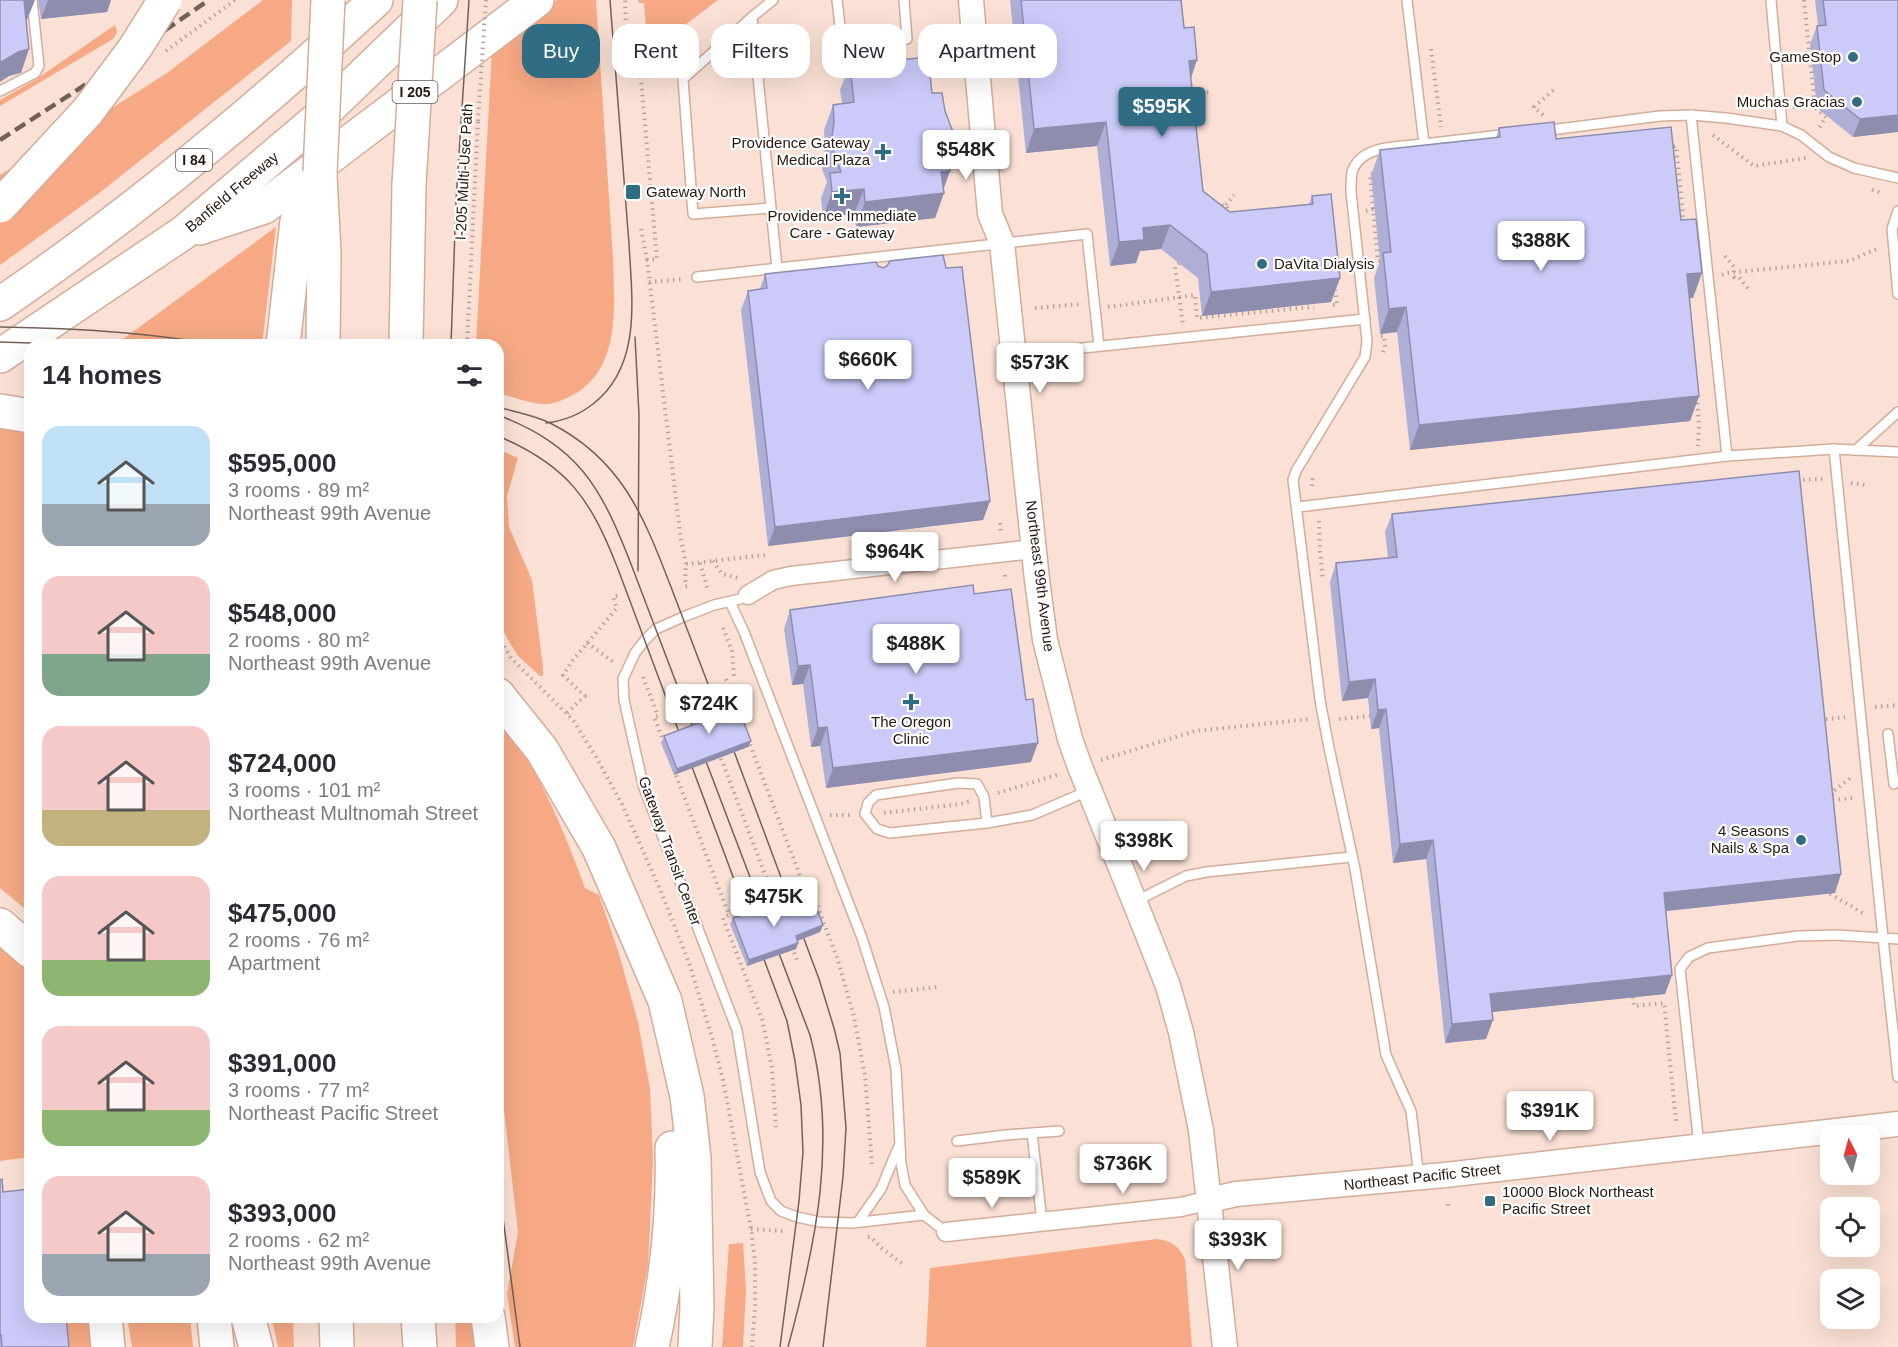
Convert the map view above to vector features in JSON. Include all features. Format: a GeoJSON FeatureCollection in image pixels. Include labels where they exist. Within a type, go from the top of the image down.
{"type":"FeatureCollection","features":[{"type":"Feature","properties":{"kind":"highway"},"geometry":{"type":"LineString","coordinates":[[0,206],[88,111],[135,48],[165,0]]}},
{"type":"Feature","properties":{"kind":"highway"},"geometry":{"type":"LineString","coordinates":[[323,339],[324,253],[320,172],[328,0]]}},
{"type":"Feature","properties":{"kind":"highway","name":"I 84"},"geometry":{"type":"LineString","coordinates":[[0,304],[167,182],[279,89],[376,0]]}},
{"type":"Feature","properties":{"kind":"highway","name":"I 205"},"geometry":{"type":"LineString","coordinates":[[406,339],[410,184],[420,0]]}},
{"type":"Feature","properties":{"kind":"highway","name":"Banfield Freeway"},"geometry":{"type":"LineString","coordinates":[[26,339],[183,234],[315,121],[441,0]]}},
{"type":"Feature","properties":{"kind":"highway"},"geometry":{"type":"LineString","coordinates":[[183,234],[264,207],[537,0]]}},
{"type":"Feature","properties":{"kind":"highway"},"geometry":{"type":"LineString","coordinates":[[284,339],[297,221],[320,172]]}},
{"type":"Feature","properties":{"kind":"highway","name":"Banfield Freeway"},"geometry":{"type":"LineString","coordinates":[[0,356],[24,340]]}},
{"type":"Feature","properties":{"kind":"highway"},"geometry":{"type":"LineString","coordinates":[[0,411],[24,416]]}},
{"type":"Feature","properties":{"kind":"highway"},"geometry":{"type":"LineString","coordinates":[[504,702],[542,750],[599,848],[665,1001],[687,1096],[694,1158],[697,1307],[695,1347]]}},
{"type":"Feature","properties":{"kind":"highway"},"geometry":{"type":"LineString","coordinates":[[0,925],[24,946]]}},
{"type":"Feature","properties":{"kind":"highway"},"geometry":{"type":"LineString","coordinates":[[642,945],[666,1077],[673,1171],[664,1275],[652,1347]]}},
{"type":"Feature","properties":{"kind":"highway"},"geometry":{"type":"LineString","coordinates":[[106,1323],[108,1347]]}},
{"type":"Feature","properties":{"kind":"highway"},"geometry":{"type":"LineString","coordinates":[[215,1323],[217,1347]]}},
{"type":"Feature","properties":{"kind":"highway"},"geometry":{"type":"LineString","coordinates":[[250,1323],[256,1347]]}},
{"type":"Feature","properties":{"kind":"highway"},"geometry":{"type":"LineString","coordinates":[[336,1323],[337,1347]]}},
{"type":"Feature","properties":{"kind":"highway"},"geometry":{"type":"LineString","coordinates":[[418,1323],[420,1347]]}},
{"type":"Feature","properties":{"kind":"highway"},"geometry":{"type":"LineString","coordinates":[[489,1323],[492,1347]]}},
{"type":"Feature","properties":{"kind":"street","name":"Northeast 99th Avenue"},"geometry":{"type":"LineString","coordinates":[[971,0],[990,214],[1002,243],[1045,640],[1070,739],[1088,791],[1168,986],[1181,1032],[1201,1130],[1225,1347]]}},
{"type":"Feature","properties":{"kind":"street"},"geometry":{"type":"LineString","coordinates":[[748,595],[773,580],[791,576],[1034,549]]}},
{"type":"Feature","properties":{"kind":"street","name":"Northeast Pacific Street"},"geometry":{"type":"LineString","coordinates":[[946,1232],[1181,1207],[1236,1194],[1419,1178],[1898,1124]]}},
{"type":"Feature","properties":{"kind":"lane"},"geometry":{"type":"LineString","coordinates":[[0,91],[35,73],[39,66],[32,0]]}},
{"type":"Feature","properties":{"kind":"lane"},"geometry":{"type":"LineString","coordinates":[[771,208],[693,214],[683,79],[772,0]]}},
{"type":"Feature","properties":{"kind":"lane"},"geometry":{"type":"LineString","coordinates":[[837,0],[842,43],[907,39],[904,0]]}},
{"type":"Feature","properties":{"kind":"lane"},"geometry":{"type":"LineString","coordinates":[[1407,0],[1424,144]]}},
{"type":"Feature","properties":{"kind":"lane"},"geometry":{"type":"LineString","coordinates":[[1771,0],[1782,126]]}},
{"type":"Feature","properties":{"kind":"lane"},"geometry":{"type":"LineString","coordinates":[[752,17],[777,267]]}},
{"type":"Feature","properties":{"kind":"lane"},"geometry":{"type":"LineString","coordinates":[[1538,132],[1660,116],[1691,115],[1782,126],[1801,135],[1829,157],[1854,168],[1898,178]]}},
{"type":"Feature","properties":{"kind":"lane"},"geometry":{"type":"LineString","coordinates":[[1691,115],[1727,456]]}},
{"type":"Feature","properties":{"kind":"lane"},"geometry":{"type":"LineString","coordinates":[[1419,1178],[1411,1111],[1386,1055],[1351,856],[1320,700],[1293,480],[1296,471],[1365,357],[1367,341],[1351,192],[1355,166],[1362,157],[1374,150],[1520,133]]}},
{"type":"Feature","properties":{"kind":"lane"},"geometry":{"type":"LineString","coordinates":[[1898,211],[1892,229],[1898,294]]}},
{"type":"Feature","properties":{"kind":"lane"},"geometry":{"type":"LineString","coordinates":[[697,277],[777,267],[874,262],[1002,243],[1088,234],[1099,346]]}},
{"type":"Feature","properties":{"kind":"lane"},"geometry":{"type":"LineString","coordinates":[[1015,355],[1365,319]]}},
{"type":"Feature","properties":{"kind":"lane"},"geometry":{"type":"LineString","coordinates":[[1856,450],[1898,412]]}},
{"type":"Feature","properties":{"kind":"lane"},"geometry":{"type":"LineString","coordinates":[[1298,507],[1727,456],[1834,449],[1898,452]]}},
{"type":"Feature","properties":{"kind":"lane"},"geometry":{"type":"LineString","coordinates":[[1834,449],[1898,1077]]}},
{"type":"Feature","properties":{"kind":"lane","name":"Gateway Transit Center"},"geometry":{"type":"LineString","coordinates":[[748,595],[714,605],[656,629],[635,653],[623,680],[624,700],[643,785],[736,1030],[760,1172],[771,1201],[781,1211],[797,1217],[838,1224],[924,1215]]}},
{"type":"Feature","properties":{"kind":"lane"},"geometry":{"type":"LineString","coordinates":[[730,602],[761,676],[876,979],[884,1006],[896,1069],[899,1145],[905,1185],[924,1215],[946,1232]]}},
{"type":"Feature","properties":{"kind":"lane"},"geometry":{"type":"LineString","coordinates":[[1888,734],[1894,784]]}},
{"type":"Feature","properties":{"kind":"lane"},"geometry":{"type":"LineString","coordinates":[[987,824],[984,797],[977,784],[958,783],[876,795],[868,803],[865,814],[877,829],[890,832],[987,824],[1032,815],[1088,791]]}},
{"type":"Feature","properties":{"kind":"lane"},"geometry":{"type":"LineString","coordinates":[[1134,902],[1186,876],[1351,856]]}},
{"type":"Feature","properties":{"kind":"lane"},"geometry":{"type":"LineString","coordinates":[[1700,1147],[1680,969],[1689,957],[1708,948],[1798,936],[1837,935],[1898,939]]}},
{"type":"Feature","properties":{"kind":"lane"},"geometry":{"type":"LineString","coordinates":[[957,1142],[1032,1132],[1059,1131]]}},
{"type":"Feature","properties":{"kind":"lane"},"geometry":{"type":"LineString","coordinates":[[1032,1132],[1042,1222]]}},
{"type":"Feature","properties":{"kind":"lane"},"geometry":{"type":"LineString","coordinates":[[858,1222],[881,1190],[899,1145]]}},
{"type":"Feature","properties":{"kind":"path","name":"I-205 Multi-Use Path"},"geometry":{"type":"LineString","coordinates":[[467,339],[486,0]]}},
{"type":"Feature","properties":{"kind":"path"},"geometry":{"type":"LineString","coordinates":[[625,0],[625,37],[637,34],[657,259],[646,260]]}},
{"type":"Feature","properties":{"kind":"path"},"geometry":{"type":"LineString","coordinates":[[1804,0],[1815,107]]}},
{"type":"Feature","properties":{"kind":"path"},"geometry":{"type":"LineString","coordinates":[[1187,87],[1189,103]]}},
{"type":"Feature","properties":{"kind":"path"},"geometry":{"type":"LineString","coordinates":[[1188,95],[1210,92]]}},
{"type":"Feature","properties":{"kind":"path"},"geometry":{"type":"LineString","coordinates":[[1781,107],[1812,105],[1826,117],[1819,128],[1827,133],[1816,146]]}},
{"type":"Feature","properties":{"kind":"path"},"geometry":{"type":"LineString","coordinates":[[1713,135],[1754,166],[1806,158],[1814,162]]}},
{"type":"Feature","properties":{"kind":"path"},"geometry":{"type":"LineString","coordinates":[[1666,148],[1676,146]]}},
{"type":"Feature","properties":{"kind":"path"},"geometry":{"type":"LineString","coordinates":[[1871,189],[1881,193]]}},
{"type":"Feature","properties":{"kind":"path"},"geometry":{"type":"LineString","coordinates":[[1220,212],[1234,195]]}},
{"type":"Feature","properties":{"kind":"path"},"geometry":{"type":"LineString","coordinates":[[1209,207],[1226,205]]}},
{"type":"Feature","properties":{"kind":"path"},"geometry":{"type":"LineString","coordinates":[[1226,205],[1228,215]]}},
{"type":"Feature","properties":{"kind":"path"},"geometry":{"type":"LineString","coordinates":[[641,229],[686,564],[687,586],[681,588]]}},
{"type":"Feature","properties":{"kind":"path"},"geometry":{"type":"LineString","coordinates":[[1709,281],[1726,273],[1849,261],[1880,248]]}},
{"type":"Feature","properties":{"kind":"path"},"geometry":{"type":"LineString","coordinates":[[1725,256],[1734,267],[1734,277],[1739,277],[1750,291]]}},
{"type":"Feature","properties":{"kind":"path"},"geometry":{"type":"LineString","coordinates":[[1179,263],[1175,267],[1184,338]]}},
{"type":"Feature","properties":{"kind":"path"},"geometry":{"type":"LineString","coordinates":[[649,282],[697,277]]}},
{"type":"Feature","properties":{"kind":"path"},"geometry":{"type":"LineString","coordinates":[[1179,297],[1195,295],[1197,318],[1316,308]]}},
{"type":"Feature","properties":{"kind":"path"},"geometry":{"type":"LineString","coordinates":[[1696,392],[1699,460]]}},
{"type":"Feature","properties":{"kind":"path"},"geometry":{"type":"LineString","coordinates":[[1791,480],[1815,478]]}},
{"type":"Feature","properties":{"kind":"path"},"geometry":{"type":"LineString","coordinates":[[686,564],[765,555]]}},
{"type":"Feature","properties":{"kind":"path"},"geometry":{"type":"LineString","coordinates":[[567,713],[585,696],[563,675],[617,608],[613,597],[619,595]]}},
{"type":"Feature","properties":{"kind":"path"},"geometry":{"type":"LineString","coordinates":[[587,643],[615,663]]}},
{"type":"Feature","properties":{"kind":"path"},"geometry":{"type":"LineString","coordinates":[[643,677],[658,716],[654,717],[667,750]]}},
{"type":"Feature","properties":{"kind":"path"},"geometry":{"type":"LineString","coordinates":[[726,679],[735,704]]}},
{"type":"Feature","properties":{"kind":"path"},"geometry":{"type":"LineString","coordinates":[[695,691],[706,718]]}},
{"type":"Feature","properties":{"kind":"path"},"geometry":{"type":"LineString","coordinates":[[747,735],[810,902],[815,900],[838,960],[854,1017],[865,1076],[873,1156],[871,1172]]}},
{"type":"Feature","properties":{"kind":"path"},"geometry":{"type":"LineString","coordinates":[[718,750],[779,912]]}},
{"type":"Feature","properties":{"kind":"path"},"geometry":{"type":"LineString","coordinates":[[671,761],[729,915],[723,918],[762,1019],[772,1068],[776,1127]]}},
{"type":"Feature","properties":{"kind":"path"},"geometry":{"type":"LineString","coordinates":[[1832,792],[1833,800],[1851,798]]}},
{"type":"Feature","properties":{"kind":"path"},"geometry":{"type":"LineString","coordinates":[[791,945],[797,960]]}},
{"type":"Feature","properties":{"kind":"path"},"geometry":{"type":"LineString","coordinates":[[892,992],[937,987]]}},
{"type":"Feature","properties":{"kind":"path"},"geometry":{"type":"LineString","coordinates":[[1634,997],[1634,1006],[1664,1003],[1676,1121]]}},
{"type":"Feature","properties":{"kind":"path"},"geometry":{"type":"LineString","coordinates":[[751,1229],[783,1231],[784,1228],[789,1228]]}},
{"type":"Feature","properties":{"kind":"path"},"geometry":{"type":"LineString","coordinates":[[861,1237],[871,1237],[880,1247],[904,1265]]}},
{"type":"Feature","properties":{"kind":"shaded area"},"geometry":{"type":"Polygon","coordinates":[[[263,0],[292,0],[291,41],[98,194],[0,265],[0,175],[167,73],[263,0]]]}},
{"type":"Feature","properties":{"kind":"shaded area"},"geometry":{"type":"Polygon","coordinates":[[[557,0],[596,0],[598,24],[525,24],[557,0]]]}},
{"type":"Feature","properties":{"kind":"shaded area"},"geometry":{"type":"Polygon","coordinates":[[[638,0],[718,0],[686,24],[646,24],[644,3],[639,3],[638,0]]]}},
{"type":"Feature","properties":{"kind":"shaded area"},"geometry":{"type":"Polygon","coordinates":[[[115,25],[117,32],[113,39],[0,106],[0,100],[35,80],[115,25]]]}},
{"type":"Feature","properties":{"kind":"shaded area"},"geometry":{"type":"Polygon","coordinates":[[[522,26],[522,78],[600,78],[600,61],[613,259],[612,332],[602,366],[592,380],[567,398],[542,404],[504,395],[504,339],[476,339],[492,49],[522,26]]]}},
{"type":"Feature","properties":{"kind":"shaded area"},"geometry":{"type":"Polygon","coordinates":[[[276,227],[263,339],[123,339],[276,227]]]}},
{"type":"Feature","properties":{"kind":"shaded area"},"geometry":{"type":"Polygon","coordinates":[[[24,404],[24,908],[0,888],[0,418],[24,404]]]}},
{"type":"Feature","properties":{"kind":"shaded area"},"geometry":{"type":"Polygon","coordinates":[[[504,452],[518,458],[507,496],[509,527],[532,580],[543,676],[540,676],[518,656],[504,631],[504,452]]]}},
{"type":"Feature","properties":{"kind":"shaded area"},"geometry":{"type":"Polygon","coordinates":[[[504,725],[525,756],[548,799],[585,888],[599,895],[638,1022],[650,1089],[653,1161],[648,1265],[633,1347],[515,1347],[507,1294],[518,1232],[504,1110],[504,725]]]}},
{"type":"Feature","properties":{"kind":"shaded area"},"geometry":{"type":"Polygon","coordinates":[[[0,944],[24,966],[24,1158],[0,1161],[0,944]]]}},
{"type":"Feature","properties":{"kind":"shaded area"},"geometry":{"type":"Polygon","coordinates":[[[1157,1239],[1174,1244],[1185,1259],[1192,1347],[926,1347],[930,1268],[1157,1239]]]}},
{"type":"Feature","properties":{"kind":"shaded area"},"geometry":{"type":"Polygon","coordinates":[[[743,1243],[746,1289],[743,1347],[722,1347],[729,1244],[743,1243]]]}},
{"type":"Feature","properties":{"kind":"shaded area"},"geometry":{"type":"Polygon","coordinates":[[[62,1323],[90,1323],[92,1347],[64,1347],[62,1323]]]}},
{"type":"Feature","properties":{"kind":"shaded area"},"geometry":{"type":"Polygon","coordinates":[[[128,1323],[191,1323],[193,1347],[132,1347],[128,1323]]]}},
{"type":"Feature","properties":{"kind":"shaded area"},"geometry":{"type":"Polygon","coordinates":[[[272,1323],[293,1323],[294,1347],[278,1347],[272,1323]]]}},
{"type":"Feature","properties":{"kind":"shaded area"},"geometry":{"type":"Polygon","coordinates":[[[455,1323],[472,1323],[474,1347],[456,1347],[455,1323]]]}},
{"type":"Feature","properties":{"kind":"building"},"geometry":{"type":"Polygon","coordinates":[[[0,0],[24,0],[29,49],[18,52],[0,63],[0,0]]]}},
{"type":"Feature","properties":{"kind":"building"},"geometry":{"type":"Polygon","coordinates":[[[1021,0],[1181,0],[1184,28],[1194,27],[1197,60],[1189,61],[1203,191],[1230,212],[1313,204],[1312,196],[1331,194],[1340,278],[1211,292],[1207,254],[1170,225],[1143,228],[1144,240],[1119,242],[1106,122],[1034,129],[1029,78],[1057,78],[1057,24],[1023,24],[1021,0]]]}},
{"type":"Feature","properties":{"kind":"building"},"geometry":{"type":"Polygon","coordinates":[[[1823,0],[1898,0],[1898,115],[1860,119],[1824,90],[1817,26],[1826,25],[1823,0]]]}},
{"type":"Feature","properties":{"kind":"building","name":"Providence Gateway Medical Plaza"},"geometry":{"type":"Polygon","coordinates":[[[918,58],[918,78],[930,78],[932,93],[942,93],[945,111],[953,132],[948,152],[950,171],[941,172],[944,193],[865,202],[864,189],[832,192],[830,173],[841,172],[831,144],[834,122],[833,105],[854,102],[851,78],[906,78],[906,59],[918,58]]]}},
{"type":"Feature","properties":{"kind":"building"},"geometry":{"type":"Polygon","coordinates":[[[1554,122],[1556,139],[1671,127],[1681,220],[1696,219],[1702,273],[1687,274],[1699,396],[1419,425],[1406,307],[1389,309],[1383,253],[1391,252],[1380,150],[1500,137],[1499,128],[1554,122]]]}},
{"type":"Feature","properties":{"kind":"building"},"geometry":{"type":"Polygon","coordinates":[[[943,255],[946,268],[962,267],[990,501],[775,527],[748,291],[767,288],[765,274],[876,262],[883,268],[890,261],[943,255]]]}},
{"type":"Feature","properties":{"kind":"building"},"geometry":{"type":"Polygon","coordinates":[[[1799,471],[1841,874],[1664,893],[1672,975],[1490,994],[1493,1020],[1452,1024],[1433,840],[1400,844],[1386,709],[1378,710],[1375,679],[1349,682],[1336,563],[1397,557],[1392,514],[1799,471]]]}},
{"type":"Feature","properties":{"kind":"building","name":"The Oregon Clinic"},"geometry":{"type":"Polygon","coordinates":[[[973,585],[974,594],[1011,589],[1026,700],[1033,699],[1038,743],[833,768],[827,727],[818,728],[810,665],[798,666],[790,610],[973,585]]]}},
{"type":"Feature","properties":{"kind":"building"},"geometry":{"type":"Polygon","coordinates":[[[734,697],[751,741],[677,769],[664,736],[703,721],[699,711],[734,697]]]}},
{"type":"Feature","properties":{"kind":"building"},"geometry":{"type":"Polygon","coordinates":[[[782,899],[788,914],[815,904],[823,925],[796,936],[798,943],[749,960],[733,918],[782,899]]]}},
{"type":"Feature","properties":{"kind":"building"},"geometry":{"type":"Polygon","coordinates":[[[2,1179],[3,1192],[24,1190],[24,1323],[67,1323],[69,1347],[2,1347],[0,1335],[0,1180],[2,1179]]]}},
{"type":"Feature","properties":{"kind":"tram line"},"geometry":{"type":"LineString","coordinates":[[451,339],[456,201],[469,0]]}},
{"type":"Feature","properties":{"kind":"tram line"},"geometry":{"type":"LineString","coordinates":[[546,423],[565,419],[593,404],[609,388],[620,371],[627,351],[632,309],[630,265],[610,0]]}},
{"type":"Feature","properties":{"kind":"tram line"},"geometry":{"type":"LineString","coordinates":[[0,327],[55,328],[178,339]]}},
{"type":"Feature","properties":{"kind":"tram line"},"geometry":{"type":"LineString","coordinates":[[635,337],[639,415],[638,571]]}},
{"type":"Feature","properties":{"kind":"tram line"},"geometry":{"type":"LineString","coordinates":[[0,342],[24,343]]}},
{"type":"Feature","properties":{"kind":"tram line"},"geometry":{"type":"LineString","coordinates":[[504,409],[550,423],[575,438],[613,472],[640,514],[651,537],[721,718]]}},
{"type":"Feature","properties":{"kind":"tram line"},"geometry":{"type":"LineString","coordinates":[[504,418],[526,427],[568,455],[584,472],[609,513],[631,564],[810,1035],[818,1075],[823,1153],[815,1231],[788,1347]]}},
{"type":"Feature","properties":{"kind":"tram line"},"geometry":{"type":"LineString","coordinates":[[504,439],[522,447],[560,473],[587,505],[598,523],[618,569],[787,1021],[801,1105],[803,1152],[780,1347]]}},
{"type":"Feature","properties":{"kind":"tram line"},"geometry":{"type":"LineString","coordinates":[[729,738],[819,979],[840,1053],[846,1128],[843,1177],[823,1347]]}},
{"type":"Feature","properties":{"kind":"tram line"},"geometry":{"type":"LineString","coordinates":[[504,1226],[520,1347]]}},
{"type":"Feature","properties":{"kind":"railway"},"geometry":{"type":"LineString","coordinates":[[0,140],[209,0]]}},
{"type":"Feature","properties":{"kind":"place","name":"GameStop"},"geometry":{"type":"Point","coordinates":[1853,57]}},
{"type":"Feature","properties":{"kind":"place","name":"Muchas Gracias"},"geometry":{"type":"Point","coordinates":[1857,102]}},
{"type":"Feature","properties":{"kind":"place","name":"Providence Gateway Medical Plaza"},"geometry":{"type":"Point","coordinates":[883,152]}},
{"type":"Feature","properties":{"kind":"place","name":"Gateway North"},"geometry":{"type":"Point","coordinates":[633,192]}},
{"type":"Feature","properties":{"kind":"place","name":"Providence Immediate Care - Gateway"},"geometry":{"type":"Point","coordinates":[842,196]}},
{"type":"Feature","properties":{"kind":"place","name":"DaVita Dialysis"},"geometry":{"type":"Point","coordinates":[1262,264]}},
{"type":"Feature","properties":{"kind":"place","name":"The Oregon Clinic"},"geometry":{"type":"Point","coordinates":[911,702]}},
{"type":"Feature","properties":{"kind":"place","name":"4 Seasons Nails & Spa"},"geometry":{"type":"Point","coordinates":[1801,840]}},
{"type":"Feature","properties":{"kind":"place","name":"10000 Block Northeast Pacific Street"},"geometry":{"type":"Point","coordinates":[1490,1201]}}]}
